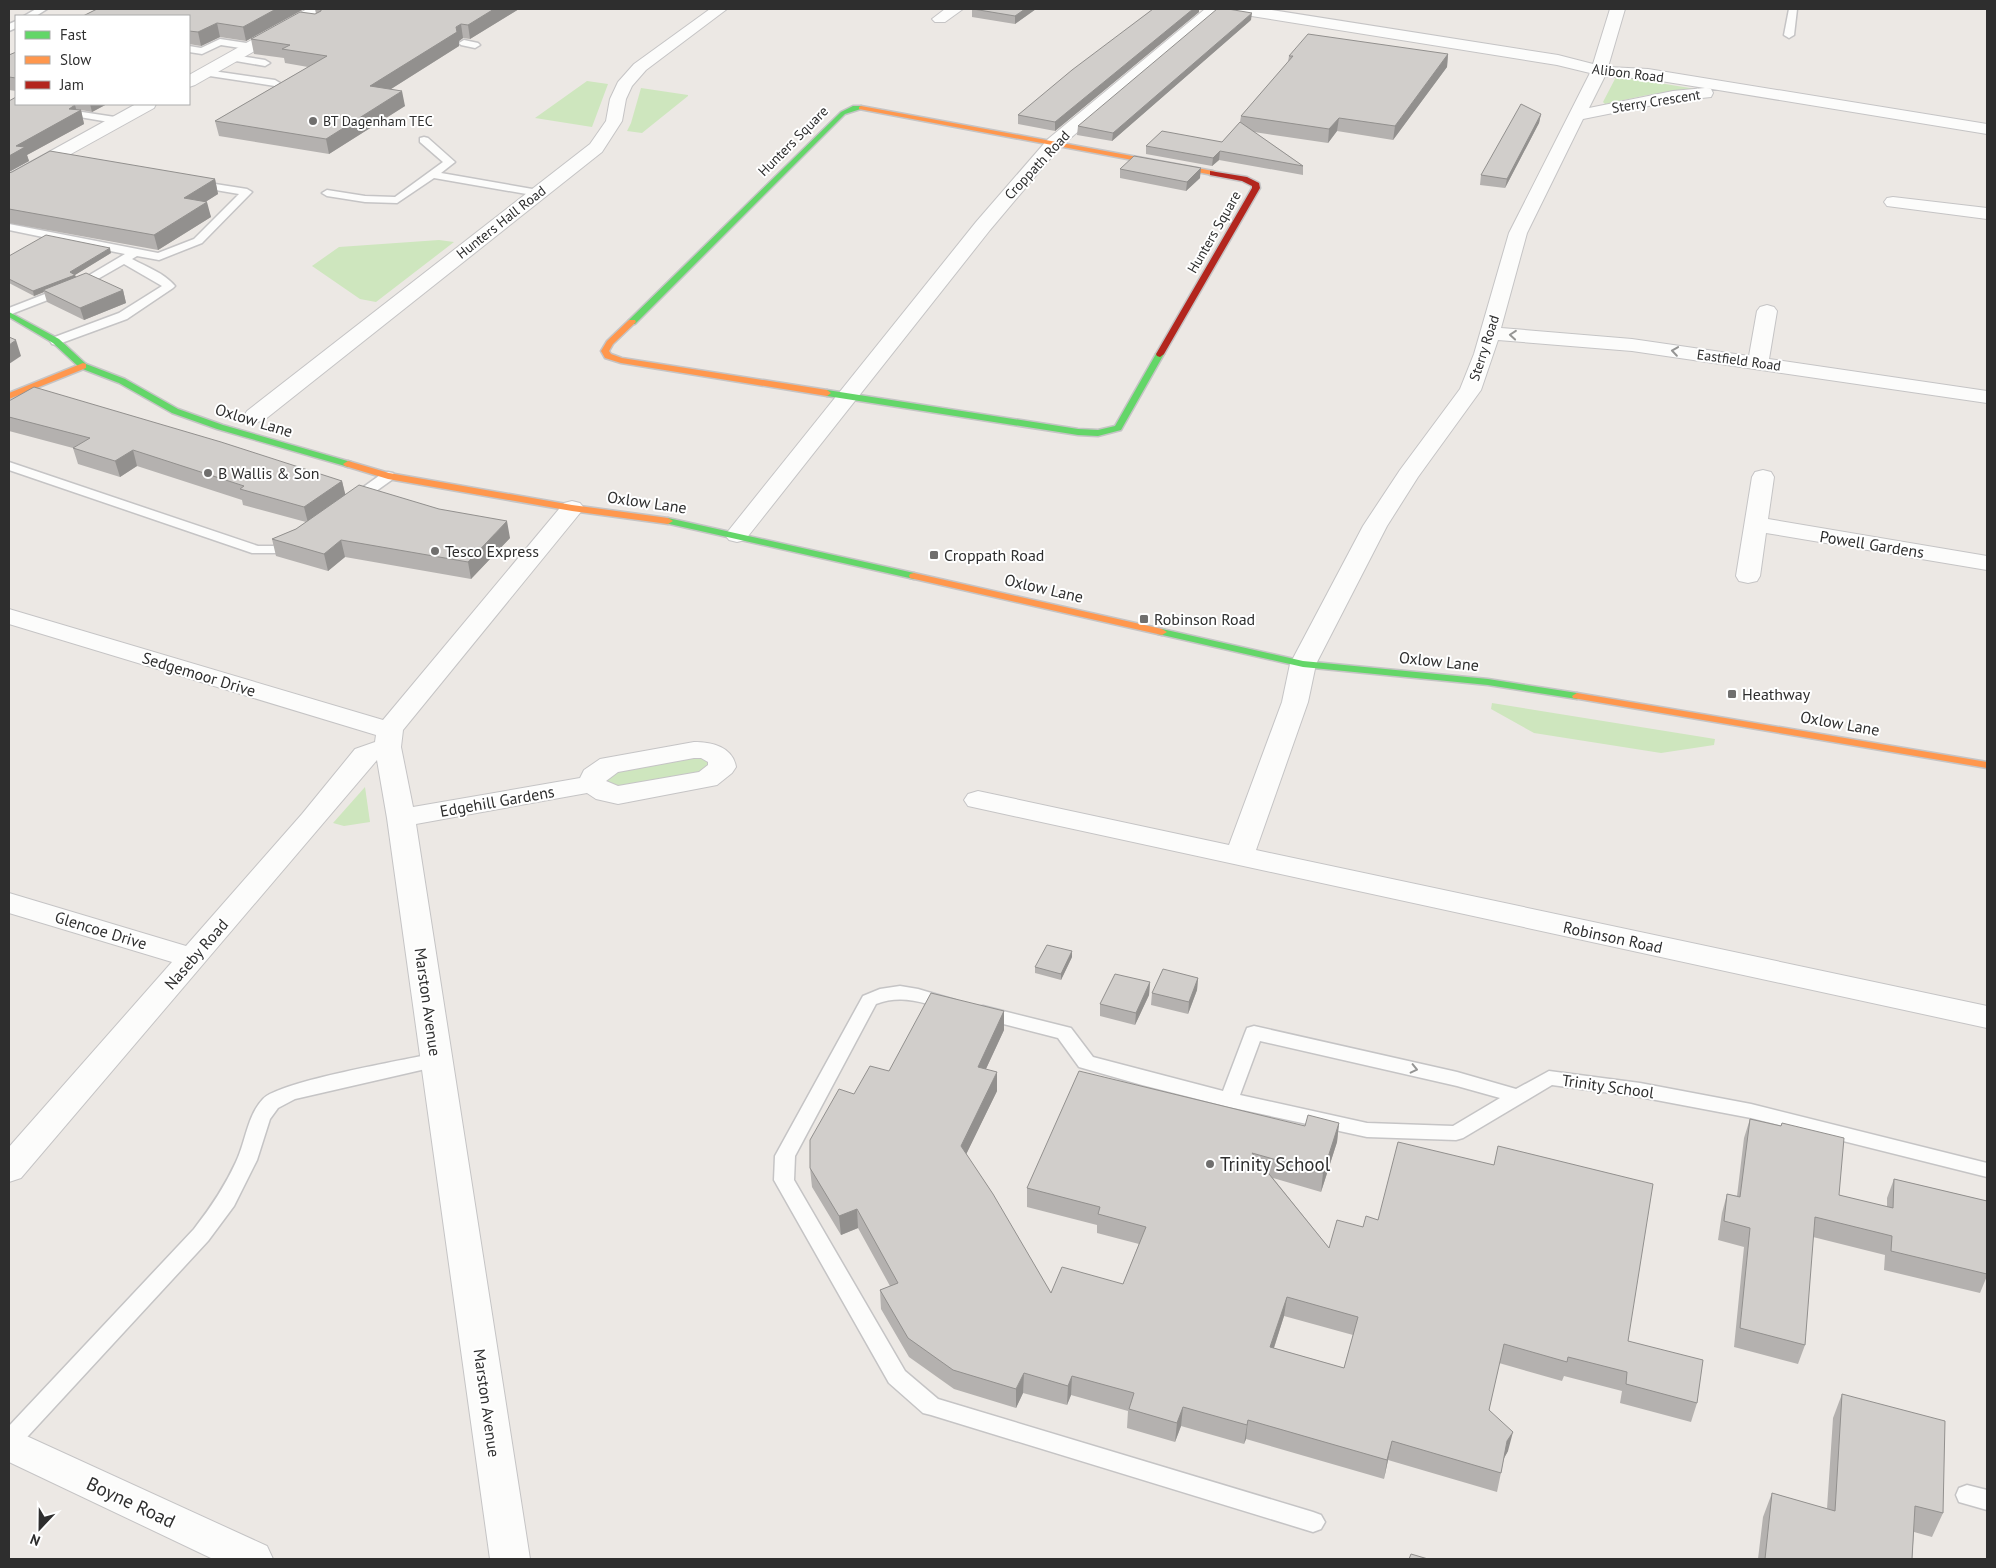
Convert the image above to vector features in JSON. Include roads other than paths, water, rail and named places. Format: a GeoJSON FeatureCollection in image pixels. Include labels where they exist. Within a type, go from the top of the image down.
{"type":"FeatureCollection","features":[{"type":"Feature","properties":{"kind":"street","name":"Hunters Hall Road"},"geometry":{"type":"LineString","coordinates":[[255,416],[596,148],[614,121],[618,98],[624,85],[640,67],[719,9]]}},
{"type":"Feature","properties":{"kind":"street"},"geometry":{"type":"LineString","coordinates":[[940,19],[955,9]]}},
{"type":"Feature","properties":{"kind":"street","name":"Croppath Road"},"geometry":{"type":"LineString","coordinates":[[737,535],[983,226],[1054,144],[1214,9]]}},
{"type":"Feature","properties":{"kind":"street","name":"Alibon Road"},"geometry":{"type":"LineString","coordinates":[[1240,9],[1558,60],[1600,71],[1648,74],[1987,129]]}},
{"type":"Feature","properties":{"kind":"street","name":"Sterry Road"},"geometry":{"type":"LineString","coordinates":[[1303,664],[1375,526],[1408,475],[1470,390],[1489,333],[1518,233],[1600,71],[1618,9]]}},
{"type":"Feature","properties":{"kind":"street"},"geometry":{"type":"LineString","coordinates":[[190,81],[309,17]]}},
{"type":"Feature","properties":{"kind":"street","name":"Sterry Crescent"},"geometry":{"type":"LineString","coordinates":[[1579,115],[1673,96],[1708,93],[1734,88]]}},
{"type":"Feature","properties":{"kind":"street"},"geometry":{"type":"LineString","coordinates":[[9,180],[115,120],[146,105]]}},
{"type":"Feature","properties":{"kind":"street","name":"Hunters Square"},"geometry":{"type":"LineString","coordinates":[[848,110],[873,110],[1054,144],[1244,179],[1256,185],[1122,423],[1118,428],[1109,433],[1097,434],[621,360],[608,356],[605,351],[617,336],[848,110]]}},
{"type":"Feature","properties":{"kind":"street"},"geometry":{"type":"LineString","coordinates":[[1893,202],[1987,214]]}},
{"type":"Feature","properties":{"kind":"street"},"geometry":{"type":"LineString","coordinates":[[1758,363],[1767,311]]}},
{"type":"Feature","properties":{"kind":"street","name":"Oxlow Lane"},"geometry":{"type":"LineString","coordinates":[[9,313],[56,341],[83,366],[122,381],[175,411],[229,430],[388,476],[572,508],[682,523],[1303,664],[1488,682],[1720,719],[1987,765]]}},
{"type":"Feature","properties":{"kind":"street","name":"Eastfield Road"},"geometry":{"type":"LineString","coordinates":[[1489,333],[1632,345],[1987,397]]}},
{"type":"Feature","properties":{"kind":"street"},"geometry":{"type":"LineString","coordinates":[[9,396],[83,366]]}},
{"type":"Feature","properties":{"kind":"street"},"geometry":{"type":"LineString","coordinates":[[1748,576],[1763,477]]}},
{"type":"Feature","properties":{"kind":"street"},"geometry":{"type":"LineString","coordinates":[[389,738],[572,508]]}},
{"type":"Feature","properties":{"kind":"street","name":"Powell Gardens"},"geometry":{"type":"LineString","coordinates":[[1756,524],[1987,563]]}},
{"type":"Feature","properties":{"kind":"street","name":"Sedgemoor Drive"},"geometry":{"type":"LineString","coordinates":[[9,616],[372,726],[389,738]]}},
{"type":"Feature","properties":{"kind":"street"},"geometry":{"type":"LineString","coordinates":[[1239,856],[1294,702],[1303,664]]}},
{"type":"Feature","properties":{"kind":"street","name":"Marston Avenue"},"geometry":{"type":"LineString","coordinates":[[389,738],[510,1559]]}},
{"type":"Feature","properties":{"kind":"street","name":"Naseby Road"},"geometry":{"type":"LineString","coordinates":[[9,1169],[312,820],[365,755],[389,738]]}},
{"type":"Feature","properties":{"kind":"street","name":"Edgehill Gardens"},"geometry":{"type":"LineString","coordinates":[[401,818],[592,784]]}},
{"type":"Feature","properties":{"kind":"street","name":"Robinson Road"},"geometry":{"type":"LineString","coordinates":[[978,800],[1987,1017]]}},
{"type":"Feature","properties":{"kind":"street","name":"Glencoe Drive"},"geometry":{"type":"LineString","coordinates":[[9,903],[193,958]]}},
{"type":"Feature","properties":{"kind":"street","name":"Boyne Road"},"geometry":{"type":"LineString","coordinates":[[9,1443],[253,1559]]}},
{"type":"Feature","properties":{"kind":"lane"},"geometry":{"type":"LineString","coordinates":[[31,15],[42,9]]}},
{"type":"Feature","properties":{"kind":"lane"},"geometry":{"type":"LineString","coordinates":[[1790,35],[1793,9]]}},
{"type":"Feature","properties":{"kind":"lane"},"geometry":{"type":"LineString","coordinates":[[190,49],[202,51],[220,42],[253,46]]}},
{"type":"Feature","properties":{"kind":"lane"},"geometry":{"type":"LineString","coordinates":[[464,43],[476,45]]}},
{"type":"Feature","properties":{"kind":"lane"},"geometry":{"type":"LineString","coordinates":[[233,58],[265,63]]}},
{"type":"Feature","properties":{"kind":"lane"},"geometry":{"type":"LineString","coordinates":[[206,73],[275,83]]}},
{"type":"Feature","properties":{"kind":"lane"},"geometry":{"type":"LineString","coordinates":[[29,105],[115,120]]}},
{"type":"Feature","properties":{"kind":"lane"},"geometry":{"type":"LineString","coordinates":[[327,193],[365,199],[397,200],[450,162],[424,140]]}},
{"type":"Feature","properties":{"kind":"lane"},"geometry":{"type":"LineString","coordinates":[[47,159],[70,163]]}},
{"type":"Feature","properties":{"kind":"lane"},"geometry":{"type":"LineString","coordinates":[[432,175],[538,193]]}},
{"type":"Feature","properties":{"kind":"lane"},"geometry":{"type":"LineString","coordinates":[[9,227],[158,257],[198,241],[247,192],[181,181]]}},
{"type":"Feature","properties":{"kind":"lane"},"geometry":{"type":"LineString","coordinates":[[9,313],[85,282],[136,252]]}},
{"type":"Feature","properties":{"kind":"lane"},"geometry":{"type":"LineString","coordinates":[[56,341],[123,316],[169,286],[159,278],[124,259]]}},
{"type":"Feature","properties":{"kind":"lane"},"geometry":{"type":"LineString","coordinates":[[9,466],[257,550],[276,550],[302,535]]}},
{"type":"Feature","properties":{"kind":"lane"},"geometry":{"type":"LineString","coordinates":[[342,508],[388,476]]}},
{"type":"Feature","properties":{"kind":"lane","name":"Trinity School"},"geometry":{"type":"LineString","coordinates":[[1313,1522],[931,1406],[897,1377],[784,1180],[785,1156],[869,1000],[884,992],[903,992],[1064,1033],[1086,1062],[1229,1100],[1367,1130],[1456,1133],[1549,1078],[1640,1090],[1751,1111],[1987,1170]]}},
{"type":"Feature","properties":{"kind":"lane"},"geometry":{"type":"LineString","coordinates":[[1229,1100],[1254,1033],[1366,1057],[1518,1096]]}},
{"type":"Feature","properties":{"kind":"lane"},"geometry":{"type":"LineString","coordinates":[[9,1443],[149,1289],[201,1235],[224,1206],[247,1160],[261,1118],[271,1103],[290,1093],[305,1089],[436,1060]]}},
{"type":"Feature","properties":{"kind":"place","name":"BT Dagenham TEC"},"geometry":{"type":"Point","coordinates":[313,121]}},
{"type":"Feature","properties":{"kind":"place","name":"B Wallis & Son"},"geometry":{"type":"Point","coordinates":[208,473]}},
{"type":"Feature","properties":{"kind":"place","name":"Tesco Express"},"geometry":{"type":"Point","coordinates":[435,551]}},
{"type":"Feature","properties":{"kind":"place","name":"Croppath Road"},"geometry":{"type":"Point","coordinates":[934,555]}},
{"type":"Feature","properties":{"kind":"place","name":"Robinson Road"},"geometry":{"type":"Point","coordinates":[1144,619]}},
{"type":"Feature","properties":{"kind":"place","name":"Heathway"},"geometry":{"type":"Point","coordinates":[1732,694]}},
{"type":"Feature","properties":{"kind":"place","name":"Trinity School"},"geometry":{"type":"Point","coordinates":[1210,1164]}}]}
